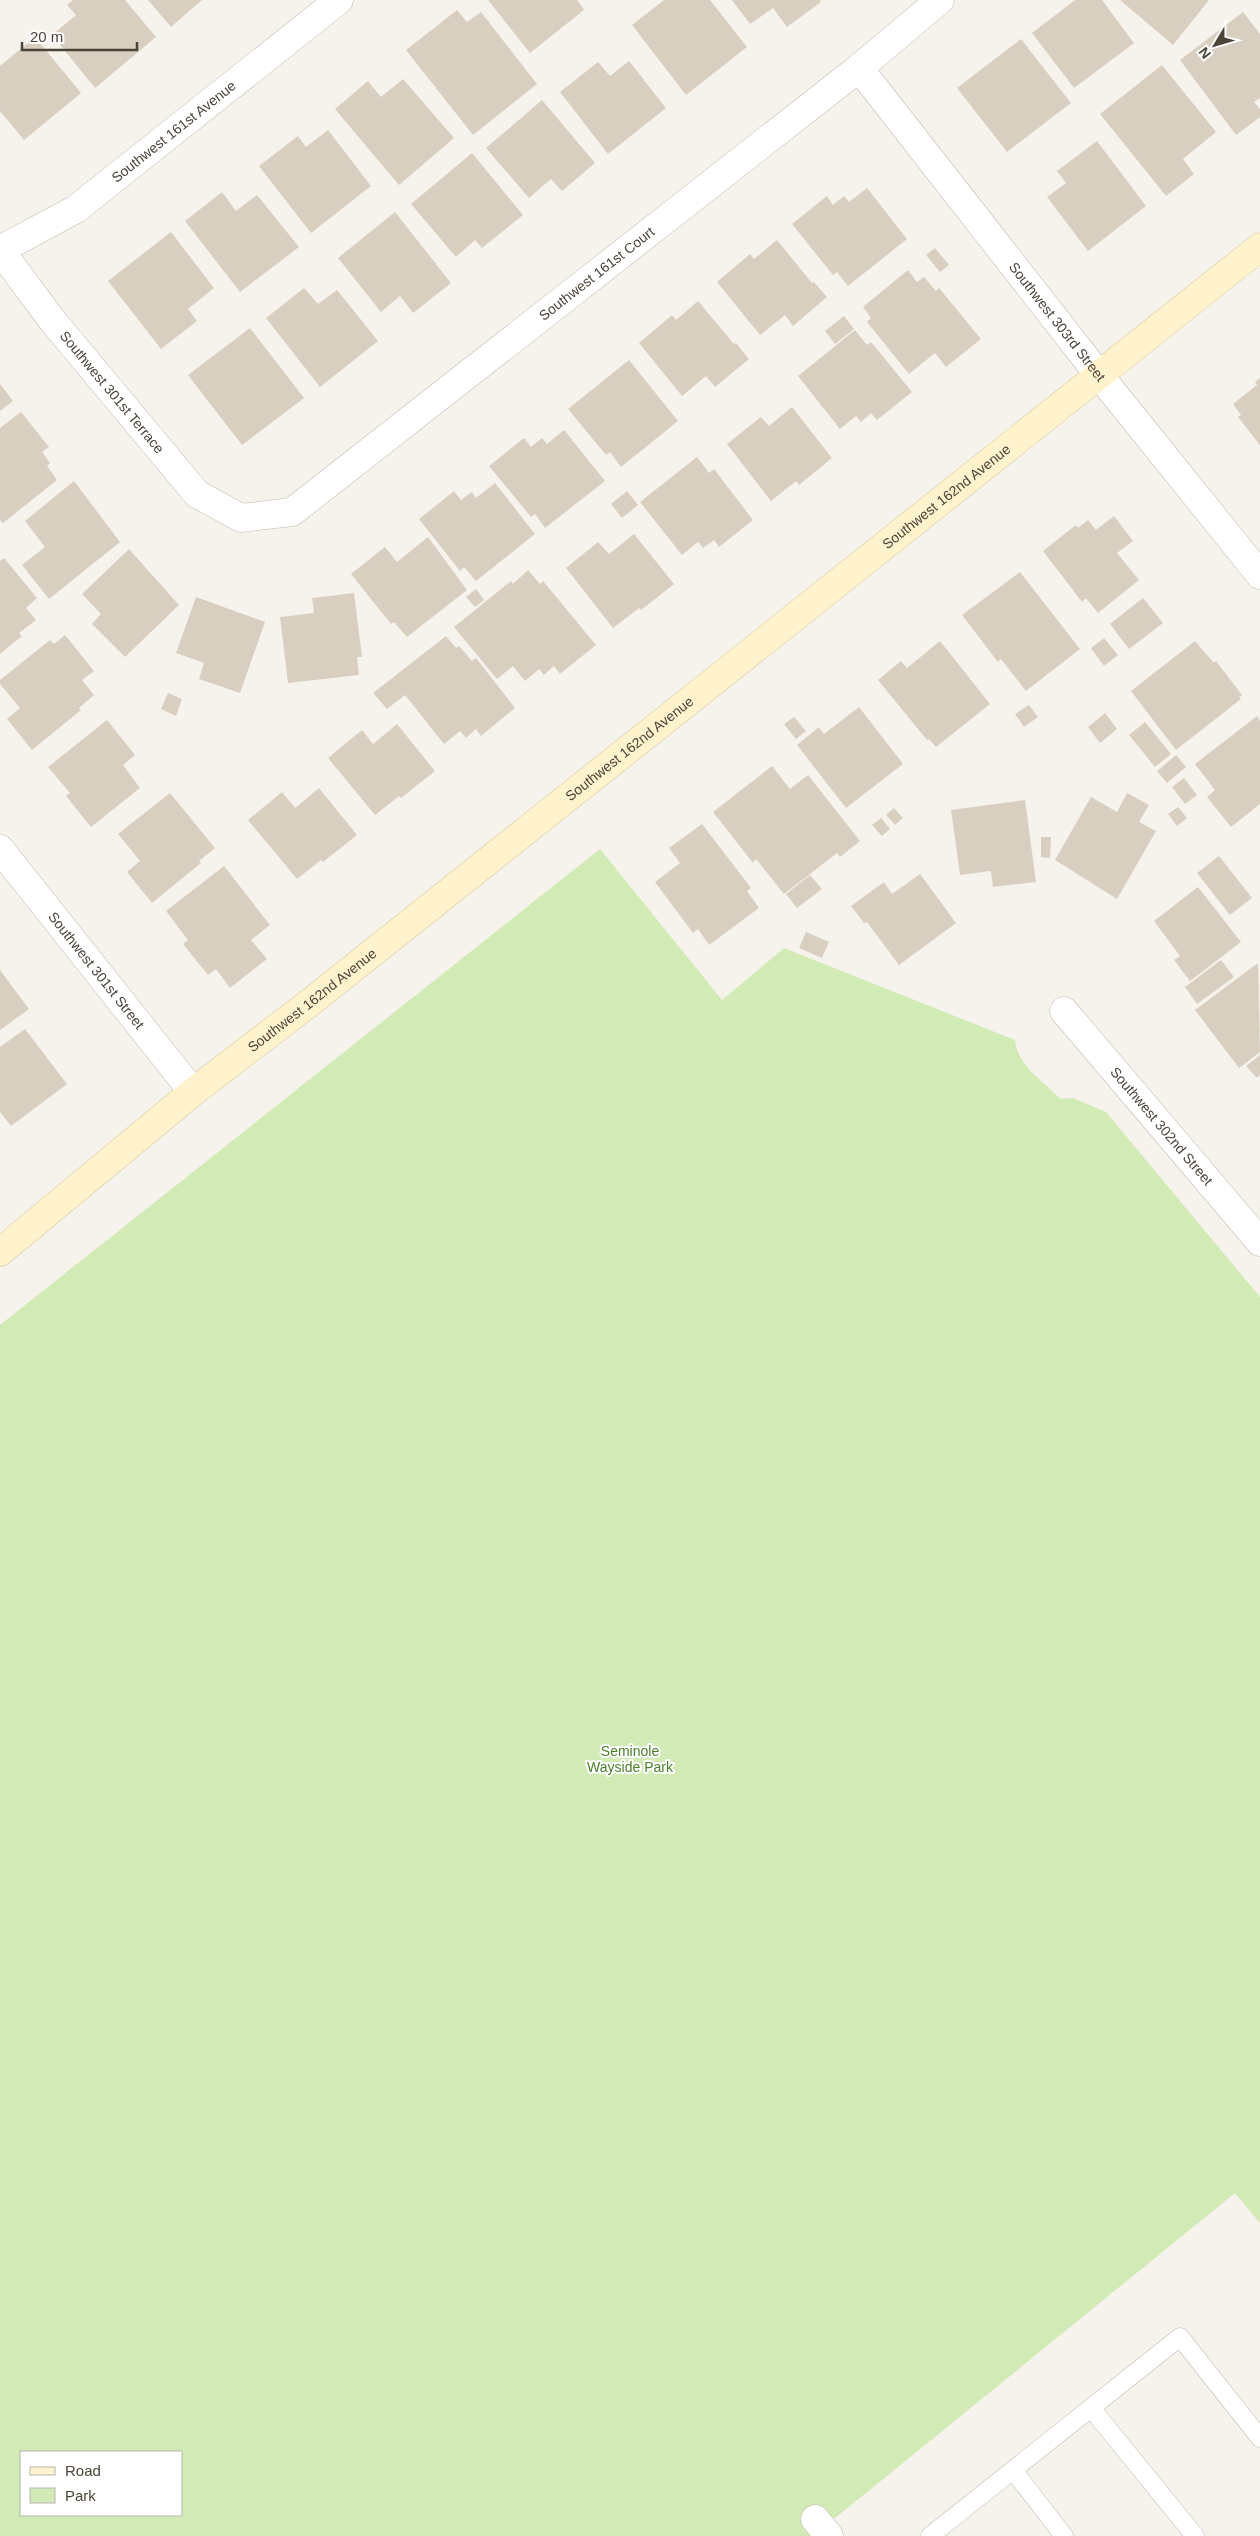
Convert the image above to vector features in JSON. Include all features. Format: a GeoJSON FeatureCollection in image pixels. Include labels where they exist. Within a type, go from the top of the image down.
{"type":"FeatureCollection","features":[{"type":"Feature","properties":{"kind":"street","name":"Southwest 161st Avenue"},"geometry":{"type":"LineString","coordinates":[[0,250],[76,209],[339,0]]}},
{"type":"Feature","properties":{"kind":"street","name":"Southwest 161st Court"},"geometry":{"type":"LineString","coordinates":[[241,518],[292,512],[859,68],[940,0]]}},
{"type":"Feature","properties":{"kind":"street","name":"Southwest 303rd Street"},"geometry":{"type":"LineString","coordinates":[[859,68],[1099,375],[1260,575]]}},
{"type":"Feature","properties":{"kind":"street","name":"Southwest 162nd Avenue"},"geometry":{"type":"LineString","coordinates":[[0,1252],[193,1092],[323,992],[1260,247]]}},
{"type":"Feature","properties":{"kind":"street","name":"Southwest 301st Terrace"},"geometry":{"type":"LineString","coordinates":[[0,250],[52,320],[197,494],[241,518]]}},
{"type":"Feature","properties":{"kind":"street","name":"Southwest 301st Street"},"geometry":{"type":"LineString","coordinates":[[0,849],[193,1092]]}},
{"type":"Feature","properties":{"kind":"street","name":"Southwest 302nd Street"},"geometry":{"type":"LineString","coordinates":[[1064,1011],[1260,1242]]}},
{"type":"Feature","properties":{"kind":"lane"},"geometry":{"type":"LineString","coordinates":[[930,2536],[1180,2337],[1260,2438]]}},
{"type":"Feature","properties":{"kind":"lane"},"geometry":{"type":"LineString","coordinates":[[1091,2408],[1195,2536]]}},
{"type":"Feature","properties":{"kind":"lane"},"geometry":{"type":"LineString","coordinates":[[1013,2470],[1064,2536]]}},
{"type":"Feature","properties":{"kind":"green space","name":"Seminole Wayside Park"},"geometry":{"type":"Polygon","coordinates":[[[600,849],[722,1000],[784,948],[1015,1040],[1017,1050],[1026,1066],[1060,1099],[1073,1098],[1106,1112],[1260,1297],[1260,2223],[1235,2193],[813,2536],[0,2536],[0,1325],[600,849]]]}},
{"type":"Feature","properties":{"kind":"building"},"geometry":{"type":"Polygon","coordinates":[[[73,0],[125,0],[156,37],[95,88],[52,35],[76,15],[67,5],[73,0]]]}},
{"type":"Feature","properties":{"kind":"building"},"geometry":{"type":"Polygon","coordinates":[[[148,0],[202,0],[171,27],[148,0]]]}},
{"type":"Feature","properties":{"kind":"building"},"geometry":{"type":"Polygon","coordinates":[[[488,0],[577,0],[584,10],[530,53],[488,0]]]}},
{"type":"Feature","properties":{"kind":"building"},"geometry":{"type":"Polygon","coordinates":[[[664,0],[710,0],[747,47],[686,95],[632,25],[664,0]]]}},
{"type":"Feature","properties":{"kind":"building"},"geometry":{"type":"Polygon","coordinates":[[[732,0],[820,0],[821,2],[787,27],[773,8],[750,24],[732,0]]]}},
{"type":"Feature","properties":{"kind":"building"},"geometry":{"type":"Polygon","coordinates":[[[1075,0],[1102,0],[1134,43],[1074,88],[1032,33],[1075,0]]]}},
{"type":"Feature","properties":{"kind":"building"},"geometry":{"type":"Polygon","coordinates":[[[1120,0],[1209,0],[1173,45],[1120,0]]]}},
{"type":"Feature","properties":{"kind":"building"},"geometry":{"type":"Polygon","coordinates":[[[457,10],[467,22],[481,12],[537,84],[473,135],[406,50],[457,10]]]}},
{"type":"Feature","properties":{"kind":"building"},"geometry":{"type":"Polygon","coordinates":[[[1243,12],[1260,34],[1260,98],[1254,102],[1260,109],[1260,117],[1236,135],[1180,60],[1243,12]]]}},
{"type":"Feature","properties":{"kind":"building"},"geometry":{"type":"Polygon","coordinates":[[[35,37],[81,93],[24,140],[0,111],[0,66],[35,37]]]}},
{"type":"Feature","properties":{"kind":"building"},"geometry":{"type":"Polygon","coordinates":[[[1021,39],[1071,103],[1007,152],[957,88],[1021,39]]]}},
{"type":"Feature","properties":{"kind":"building"},"geometry":{"type":"Polygon","coordinates":[[[629,61],[666,108],[608,154],[560,92],[598,62],[610,76],[629,61]]]}},
{"type":"Feature","properties":{"kind":"building"},"geometry":{"type":"Polygon","coordinates":[[[1162,65],[1216,132],[1183,159],[1194,174],[1166,196],[1100,114],[1162,65]]]}},
{"type":"Feature","properties":{"kind":"building"},"geometry":{"type":"Polygon","coordinates":[[[403,79],[454,138],[399,185],[335,109],[368,81],[381,97],[403,79]]]}},
{"type":"Feature","properties":{"kind":"building"},"geometry":{"type":"Polygon","coordinates":[[[542,100],[595,163],[562,191],[551,179],[529,198],[486,148],[542,100]]]}},
{"type":"Feature","properties":{"kind":"building"},"geometry":{"type":"Polygon","coordinates":[[[328,130],[371,186],[311,233],[259,166],[298,136],[306,147],[328,130]]]}},
{"type":"Feature","properties":{"kind":"building"},"geometry":{"type":"Polygon","coordinates":[[[1097,141],[1146,206],[1088,251],[1047,197],[1066,183],[1057,171],[1097,141]]]}},
{"type":"Feature","properties":{"kind":"building"},"geometry":{"type":"Polygon","coordinates":[[[472,153],[523,215],[482,248],[475,240],[456,257],[411,204],[472,153]]]}},
{"type":"Feature","properties":{"kind":"building"},"geometry":{"type":"Polygon","coordinates":[[[867,188],[907,239],[848,286],[837,272],[833,275],[792,224],[827,196],[833,205],[844,196],[849,202],[867,188]]]}},
{"type":"Feature","properties":{"kind":"building"},"geometry":{"type":"Polygon","coordinates":[[[222,192],[236,211],[257,195],[299,247],[240,292],[185,221],[222,192]]]}},
{"type":"Feature","properties":{"kind":"building"},"geometry":{"type":"Polygon","coordinates":[[[395,212],[451,283],[413,313],[400,296],[381,312],[338,258],[395,212]]]}},
{"type":"Feature","properties":{"kind":"building"},"geometry":{"type":"Polygon","coordinates":[[[171,232],[214,288],[188,309],[197,321],[161,349],[108,281],[171,232]]]}},
{"type":"Feature","properties":{"kind":"building"},"geometry":{"type":"Polygon","coordinates":[[[777,240],[812,283],[814,282],[827,297],[793,326],[785,315],[760,335],[717,282],[750,254],[754,259],[777,240]]]}},
{"type":"Feature","properties":{"kind":"building"},"geometry":{"type":"Polygon","coordinates":[[[935,248],[949,265],[940,272],[926,255],[935,248]]]}},
{"type":"Feature","properties":{"kind":"building"},"geometry":{"type":"Polygon","coordinates":[[[908,270],[917,282],[924,277],[936,291],[939,288],[981,339],[946,367],[935,353],[909,374],[867,322],[871,318],[863,307],[908,270]]]}},
{"type":"Feature","properties":{"kind":"building"},"geometry":{"type":"Polygon","coordinates":[[[304,288],[318,304],[337,290],[378,341],[320,387],[266,318],[304,288]]]}},
{"type":"Feature","properties":{"kind":"building"},"geometry":{"type":"Polygon","coordinates":[[[698,301],[749,359],[715,387],[706,376],[682,396],[639,343],[672,315],[676,320],[698,301]]]}},
{"type":"Feature","properties":{"kind":"building"},"geometry":{"type":"Polygon","coordinates":[[[844,316],[854,329],[835,344],[825,331],[844,316]]]}},
{"type":"Feature","properties":{"kind":"building"},"geometry":{"type":"Polygon","coordinates":[[[250,328],[304,398],[242,445],[188,375],[250,328]]]}},
{"type":"Feature","properties":{"kind":"building"},"geometry":{"type":"Polygon","coordinates":[[[855,330],[867,345],[871,342],[912,392],[877,420],[871,413],[861,422],[856,416],[840,429],[798,376],[855,330]]]}},
{"type":"Feature","properties":{"kind":"building"},"geometry":{"type":"Polygon","coordinates":[[[629,360],[678,421],[621,467],[610,452],[606,455],[568,409],[629,360]]]}},
{"type":"Feature","properties":{"kind":"building"},"geometry":{"type":"Polygon","coordinates":[[[1260,378],[1260,445],[1238,417],[1241,415],[1233,404],[1257,385],[1255,382],[1260,378]]]}},
{"type":"Feature","properties":{"kind":"building"},"geometry":{"type":"Polygon","coordinates":[[[0,384],[13,401],[0,411],[0,384]]]}},
{"type":"Feature","properties":{"kind":"building"},"geometry":{"type":"Polygon","coordinates":[[[792,407],[832,458],[799,485],[796,481],[771,501],[727,444],[761,417],[769,426],[792,407]]]}},
{"type":"Feature","properties":{"kind":"building"},"geometry":{"type":"Polygon","coordinates":[[[21,412],[49,447],[42,452],[50,463],[47,466],[57,480],[3,523],[0,520],[0,428],[21,412]]]}},
{"type":"Feature","properties":{"kind":"building"},"geometry":{"type":"Polygon","coordinates":[[[564,430],[605,481],[545,528],[535,514],[531,517],[489,466],[524,438],[531,447],[542,438],[547,444],[564,430]]]}},
{"type":"Feature","properties":{"kind":"building"},"geometry":{"type":"Polygon","coordinates":[[[697,457],[709,473],[714,469],[753,520],[719,547],[714,540],[703,548],[698,542],[682,555],[640,502],[697,457]]]}},
{"type":"Feature","properties":{"kind":"building"},"geometry":{"type":"Polygon","coordinates":[[[74,481],[120,542],[49,599],[22,565],[45,547],[25,521],[74,481]]]}},
{"type":"Feature","properties":{"kind":"building"},"geometry":{"type":"Polygon","coordinates":[[[495,483],[535,534],[476,581],[464,567],[460,571],[419,519],[454,491],[461,500],[472,492],[476,498],[495,483]]]}},
{"type":"Feature","properties":{"kind":"building"},"geometry":{"type":"Polygon","coordinates":[[[627,491],[638,505],[622,518],[611,504],[627,491]]]}},
{"type":"Feature","properties":{"kind":"building"},"geometry":{"type":"Polygon","coordinates":[[[1114,516],[1133,541],[1117,553],[1139,580],[1098,613],[1086,598],[1082,602],[1043,551],[1076,525],[1078,528],[1088,520],[1096,530],[1114,516]]]}},
{"type":"Feature","properties":{"kind":"building"},"geometry":{"type":"Polygon","coordinates":[[[634,534],[674,584],[641,610],[639,608],[613,628],[566,568],[598,542],[609,554],[634,534]]]}},
{"type":"Feature","properties":{"kind":"building"},"geometry":{"type":"Polygon","coordinates":[[[428,537],[467,590],[407,637],[394,622],[391,624],[351,574],[385,547],[397,562],[428,537]]]}},
{"type":"Feature","properties":{"kind":"building"},"geometry":{"type":"Polygon","coordinates":[[[129,549],[179,605],[125,657],[92,624],[101,614],[82,594],[129,549]]]}},
{"type":"Feature","properties":{"kind":"building"},"geometry":{"type":"Polygon","coordinates":[[[4,558],[37,598],[26,608],[36,620],[19,633],[22,636],[0,654],[0,561],[4,558]]]}},
{"type":"Feature","properties":{"kind":"building"},"geometry":{"type":"Polygon","coordinates":[[[528,570],[540,584],[543,581],[596,645],[560,674],[554,666],[544,675],[539,669],[525,681],[513,666],[497,679],[454,627],[511,581],[513,584],[528,570]]]}},
{"type":"Feature","properties":{"kind":"building"},"geometry":{"type":"Polygon","coordinates":[[[1020,572],[1080,649],[1026,691],[1001,659],[998,662],[962,615],[1020,572]]]}},
{"type":"Feature","properties":{"kind":"building"},"geometry":{"type":"Polygon","coordinates":[[[476,589],[484,600],[475,607],[466,597],[476,589]]]}},
{"type":"Feature","properties":{"kind":"building"},"geometry":{"type":"Polygon","coordinates":[[[354,593],[362,657],[357,657],[359,675],[288,683],[280,617],[314,613],[312,598],[354,593]]]}},
{"type":"Feature","properties":{"kind":"building"},"geometry":{"type":"Polygon","coordinates":[[[196,597],[265,622],[240,693],[199,679],[204,663],[176,653],[196,597]]]}},
{"type":"Feature","properties":{"kind":"building"},"geometry":{"type":"Polygon","coordinates":[[[1143,598],[1163,623],[1129,649],[1110,624],[1143,598]]]}},
{"type":"Feature","properties":{"kind":"building"},"geometry":{"type":"Polygon","coordinates":[[[65,635],[94,671],[82,680],[94,695],[79,708],[81,710],[32,750],[7,719],[20,708],[0,684],[0,680],[50,640],[54,644],[65,635]]]}},
{"type":"Feature","properties":{"kind":"building"},"geometry":{"type":"Polygon","coordinates":[[[446,636],[456,648],[459,646],[472,661],[476,658],[515,708],[481,736],[476,729],[466,738],[460,731],[444,744],[405,695],[387,709],[373,693],[446,636]]]}},
{"type":"Feature","properties":{"kind":"building"},"geometry":{"type":"Polygon","coordinates":[[[1104,638],[1118,655],[1104,666],[1091,648],[1104,638]]]}},
{"type":"Feature","properties":{"kind":"building"},"geometry":{"type":"Polygon","coordinates":[[[940,641],[990,704],[936,747],[929,739],[927,740],[878,680],[901,661],[907,668],[940,641]]]}},
{"type":"Feature","properties":{"kind":"building"},"geometry":{"type":"Polygon","coordinates":[[[1195,641],[1214,663],[1216,661],[1242,695],[1239,697],[1241,699],[1176,750],[1131,691],[1195,641]]]}},
{"type":"Feature","properties":{"kind":"building"},"geometry":{"type":"Polygon","coordinates":[[[168,693],[182,699],[176,716],[161,709],[168,693]]]}},
{"type":"Feature","properties":{"kind":"building"},"geometry":{"type":"Polygon","coordinates":[[[1029,705],[1038,717],[1024,727],[1015,714],[1029,705]]]}},
{"type":"Feature","properties":{"kind":"building"},"geometry":{"type":"Polygon","coordinates":[[[859,707],[903,764],[846,808],[797,745],[819,727],[824,734],[859,707]]]}},
{"type":"Feature","properties":{"kind":"building"},"geometry":{"type":"Polygon","coordinates":[[[1105,713],[1117,729],[1100,743],[1088,727],[1105,713]]]}},
{"type":"Feature","properties":{"kind":"building"},"geometry":{"type":"Polygon","coordinates":[[[1257,716],[1260,721],[1260,804],[1231,827],[1207,797],[1215,790],[1195,764],[1257,716]]]}},
{"type":"Feature","properties":{"kind":"building"},"geometry":{"type":"Polygon","coordinates":[[[794,717],[806,731],[796,739],[784,724],[794,717]]]}},
{"type":"Feature","properties":{"kind":"building"},"geometry":{"type":"Polygon","coordinates":[[[107,720],[135,755],[123,765],[140,788],[91,827],[66,796],[70,793],[48,767],[107,720]]]}},
{"type":"Feature","properties":{"kind":"building"},"geometry":{"type":"Polygon","coordinates":[[[1145,722],[1171,754],[1155,767],[1129,735],[1145,722]]]}},
{"type":"Feature","properties":{"kind":"building"},"geometry":{"type":"Polygon","coordinates":[[[397,724],[435,771],[401,798],[399,796],[375,815],[328,758],[362,730],[373,744],[397,724]]]}},
{"type":"Feature","properties":{"kind":"building"},"geometry":{"type":"Polygon","coordinates":[[[1176,755],[1186,767],[1167,783],[1157,771],[1176,755]]]}},
{"type":"Feature","properties":{"kind":"building"},"geometry":{"type":"Polygon","coordinates":[[[772,766],[790,789],[808,775],[860,841],[840,857],[837,853],[784,894],[756,859],[753,863],[713,812],[772,766]]]}},
{"type":"Feature","properties":{"kind":"building"},"geometry":{"type":"Polygon","coordinates":[[[1184,778],[1197,795],[1185,804],[1172,787],[1184,778]]]}},
{"type":"Feature","properties":{"kind":"building"},"geometry":{"type":"Polygon","coordinates":[[[319,788],[357,835],[323,862],[321,860],[297,879],[248,820],[282,792],[295,808],[319,788]]]}},
{"type":"Feature","properties":{"kind":"building"},"geometry":{"type":"Polygon","coordinates":[[[170,793],[215,848],[199,861],[201,863],[152,903],[127,872],[140,861],[118,834],[170,793]]]}},
{"type":"Feature","properties":{"kind":"building"},"geometry":{"type":"Polygon","coordinates":[[[1127,793],[1149,805],[1139,822],[1156,831],[1117,899],[1055,860],[1091,797],[1117,812],[1127,793]]]}},
{"type":"Feature","properties":{"kind":"building"},"geometry":{"type":"Polygon","coordinates":[[[1025,800],[1036,882],[993,887],[991,871],[960,875],[951,810],[1025,800]]]}},
{"type":"Feature","properties":{"kind":"building"},"geometry":{"type":"Polygon","coordinates":[[[1178,807],[1187,818],[1177,826],[1168,814],[1178,807]]]}},
{"type":"Feature","properties":{"kind":"building"},"geometry":{"type":"Polygon","coordinates":[[[894,808],[903,818],[895,825],[886,815],[894,808]]]}},
{"type":"Feature","properties":{"kind":"building"},"geometry":{"type":"Polygon","coordinates":[[[881,818],[890,829],[882,836],[872,825],[881,818]]]}},
{"type":"Feature","properties":{"kind":"building"},"geometry":{"type":"Polygon","coordinates":[[[702,824],[751,888],[747,891],[759,908],[709,945],[698,929],[693,933],[655,882],[680,863],[669,848],[702,824]]]}},
{"type":"Feature","properties":{"kind":"building"},"geometry":{"type":"Polygon","coordinates":[[[1041,837],[1051,837],[1050,858],[1041,857],[1041,837]]]}},
{"type":"Feature","properties":{"kind":"building"},"geometry":{"type":"Polygon","coordinates":[[[1219,856],[1252,898],[1230,915],[1197,873],[1219,856]]]}},
{"type":"Feature","properties":{"kind":"building"},"geometry":{"type":"Polygon","coordinates":[[[224,866],[270,925],[251,940],[267,959],[230,988],[216,969],[208,975],[183,944],[188,940],[166,911],[224,866]]]}},
{"type":"Feature","properties":{"kind":"building"},"geometry":{"type":"Polygon","coordinates":[[[920,874],[956,923],[899,965],[867,922],[864,923],[851,906],[884,882],[892,894],[920,874]]]}},
{"type":"Feature","properties":{"kind":"building"},"geometry":{"type":"Polygon","coordinates":[[[810,875],[822,889],[797,908],[786,894],[810,875]]]}},
{"type":"Feature","properties":{"kind":"building"},"geometry":{"type":"Polygon","coordinates":[[[1198,887],[1241,942],[1190,981],[1174,960],[1180,956],[1154,921],[1198,887]]]}},
{"type":"Feature","properties":{"kind":"building"},"geometry":{"type":"Polygon","coordinates":[[[806,932],[829,942],[822,958],[799,948],[806,932]]]}},
{"type":"Feature","properties":{"kind":"building"},"geometry":{"type":"Polygon","coordinates":[[[1221,960],[1234,977],[1197,1004],[1185,987],[1221,960]]]}},
{"type":"Feature","properties":{"kind":"building"},"geometry":{"type":"Polygon","coordinates":[[[1258,963],[1260,1052],[1239,1068],[1195,1010],[1258,963]]]}},
{"type":"Feature","properties":{"kind":"building"},"geometry":{"type":"Polygon","coordinates":[[[0,970],[29,1009],[0,1030],[0,970]]]}},
{"type":"Feature","properties":{"kind":"building"},"geometry":{"type":"Polygon","coordinates":[[[25,1029],[67,1084],[11,1126],[0,1112],[0,1047],[25,1029]]]}},
{"type":"Feature","properties":{"kind":"building"},"geometry":{"type":"Polygon","coordinates":[[[1260,1055],[1260,1075],[1257,1078],[1246,1066],[1260,1055]]]}}]}
